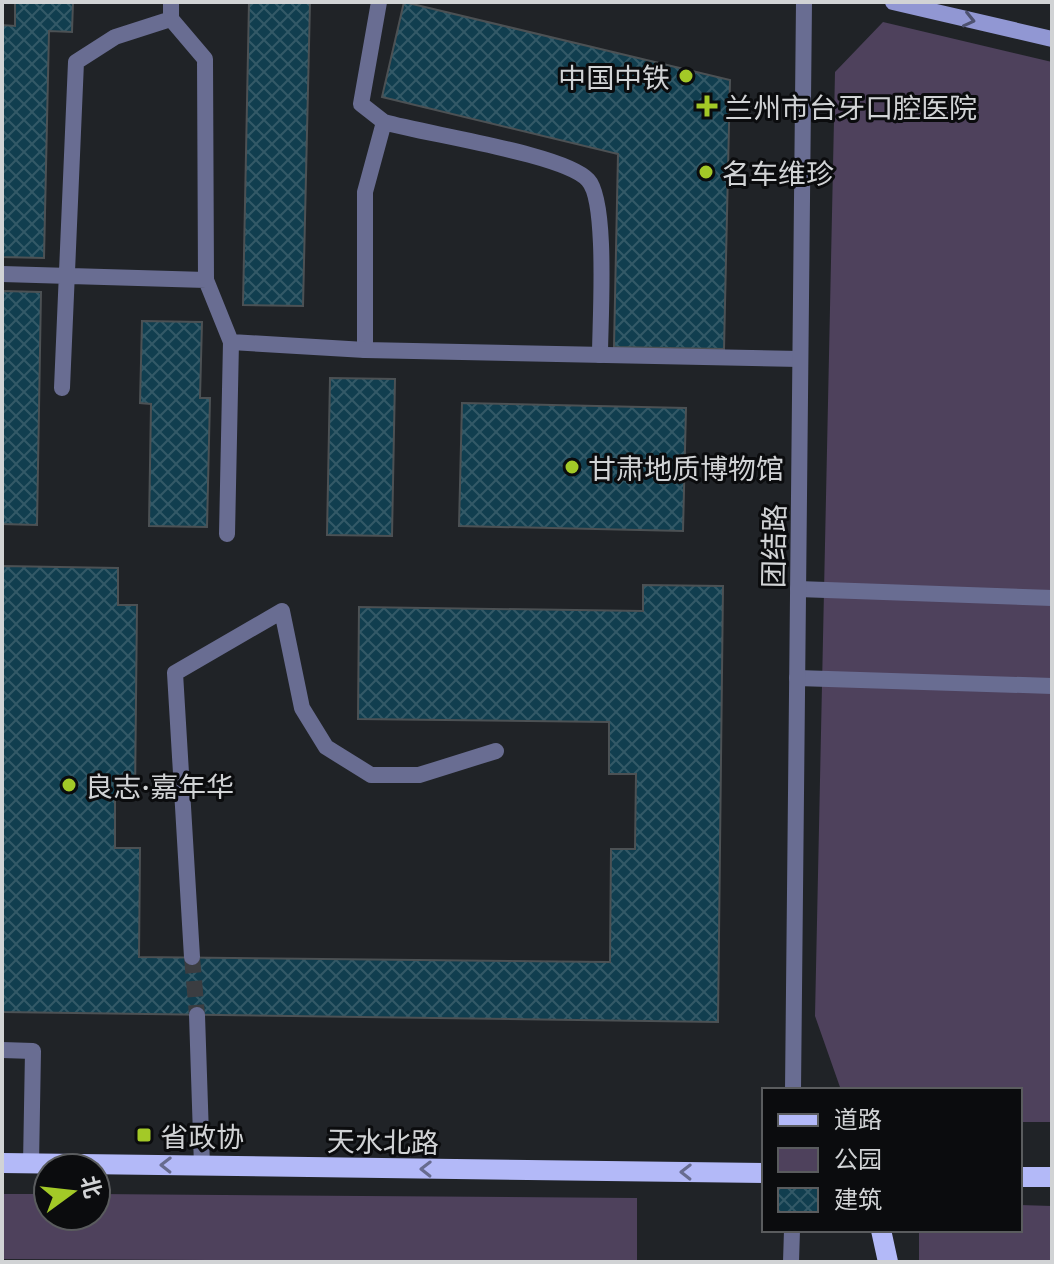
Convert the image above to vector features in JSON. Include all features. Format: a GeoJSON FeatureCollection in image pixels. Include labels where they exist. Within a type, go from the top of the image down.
{"type":"FeatureCollection","features":[{"type":"Feature","properties":{"kind":"main road"},"geometry":{"type":"LineString","coordinates":[[893,2],[1052,39]]}},
{"type":"Feature","properties":{"kind":"main road","name":"天水北路"},"geometry":{"type":"LineString","coordinates":[[2,1163],[762,1173]]}},
{"type":"Feature","properties":{"kind":"main road"},"geometry":{"type":"LineString","coordinates":[[1022,1177],[1052,1177]]}},
{"type":"Feature","properties":{"kind":"main road"},"geometry":{"type":"LineString","coordinates":[[881,1232],[888,1262]]}},
{"type":"Feature","properties":{"kind":"street"},"geometry":{"type":"LineString","coordinates":[[171,2],[171,19],[205,59],[206,280],[231,342],[227,534]]}},
{"type":"Feature","properties":{"kind":"street"},"geometry":{"type":"LineString","coordinates":[[379,2],[361,104],[384,122],[560,163],[589,180],[600,209],[600,355]]}},
{"type":"Feature","properties":{"kind":"street","name":"团结路"},"geometry":{"type":"LineString","coordinates":[[793,1088],[804,2]]}},
{"type":"Feature","properties":{"kind":"street"},"geometry":{"type":"LineString","coordinates":[[62,388],[76,62],[115,37],[171,19]]}},
{"type":"Feature","properties":{"kind":"street"},"geometry":{"type":"LineString","coordinates":[[365,350],[365,192],[384,122]]}},
{"type":"Feature","properties":{"kind":"street"},"geometry":{"type":"LineString","coordinates":[[2,274],[206,280]]}},
{"type":"Feature","properties":{"kind":"street"},"geometry":{"type":"LineString","coordinates":[[231,342],[365,350],[800,359]]}},
{"type":"Feature","properties":{"kind":"street"},"geometry":{"type":"LineString","coordinates":[[798,589],[1052,598]]}},
{"type":"Feature","properties":{"kind":"street"},"geometry":{"type":"LineString","coordinates":[[192,957],[175,673],[282,611],[302,708],[326,747],[371,775],[419,775],[496,751]]}},
{"type":"Feature","properties":{"kind":"street"},"geometry":{"type":"LineString","coordinates":[[797,678],[1052,686]]}},
{"type":"Feature","properties":{"kind":"street"},"geometry":{"type":"LineString","coordinates":[[197,1015],[202,1166]]}},
{"type":"Feature","properties":{"kind":"street"},"geometry":{"type":"LineString","coordinates":[[2,1050],[33,1051],[31,1164]]}},
{"type":"Feature","properties":{"kind":"street"},"geometry":{"type":"LineString","coordinates":[[791,1262],[792,1232]]}},
{"type":"Feature","properties":{"kind":"green space"},"geometry":{"type":"Polygon","coordinates":[[[883,22],[1052,62],[1052,1122],[1022,1122],[1022,1088],[840,1088],[815,1016],[835,72],[883,22]]]}},
{"type":"Feature","properties":{"kind":"green space"},"geometry":{"type":"Polygon","coordinates":[[[2,1194],[32,1194],[32,1232],[112,1232],[112,1194],[637,1198],[637,1262],[2,1259],[2,1194]]]}},
{"type":"Feature","properties":{"kind":"green space"},"geometry":{"type":"Polygon","coordinates":[[[1022,1205],[1052,1206],[1052,1262],[919,1262],[919,1232],[1022,1232],[1022,1205]]]}},
{"type":"Feature","properties":{"kind":"building"},"geometry":{"type":"Polygon","coordinates":[[[15,2],[73,2],[72,32],[49,31],[44,258],[2,257],[2,25],[15,26],[15,2]]]}},
{"type":"Feature","properties":{"kind":"building"},"geometry":{"type":"Polygon","coordinates":[[[249,2],[310,2],[303,306],[243,305],[249,2]]]}},
{"type":"Feature","properties":{"kind":"building"},"geometry":{"type":"Polygon","coordinates":[[[404,2],[730,80],[724,349],[614,347],[618,154],[382,97],[404,2]]]}},
{"type":"Feature","properties":{"kind":"building"},"geometry":{"type":"Polygon","coordinates":[[[2,291],[41,292],[37,525],[2,524],[2,291]]]}},
{"type":"Feature","properties":{"kind":"building"},"geometry":{"type":"Polygon","coordinates":[[[142,321],[202,322],[200,398],[210,398],[207,527],[149,526],[151,404],[140,403],[142,321]]]}},
{"type":"Feature","properties":{"kind":"building"},"geometry":{"type":"Polygon","coordinates":[[[330,378],[395,379],[392,536],[327,535],[330,378]]]}},
{"type":"Feature","properties":{"kind":"building","name":"甘肃地质博物馆"},"geometry":{"type":"Polygon","coordinates":[[[462,403],[686,408],[683,531],[459,526],[462,403]]]}},
{"type":"Feature","properties":{"kind":"building","name":"良志·嘉年华"},"geometry":{"type":"Polygon","coordinates":[[[2,566],[118,568],[118,605],[137,605],[135,796],[115,796],[115,848],[140,848],[139,957],[610,962],[611,849],[635,849],[636,774],[609,774],[609,722],[358,719],[359,607],[643,611],[643,585],[723,586],[718,1022],[2,1012],[2,566]]]}},
{"type":"Feature","properties":{"kind":"tunnel"},"geometry":{"type":"LineString","coordinates":[[192,957],[197,1015]]}},
{"type":"Feature","properties":{"kind":"place","name":"中国中铁"},"geometry":{"type":"Point","coordinates":[686,76]}},
{"type":"Feature","properties":{"kind":"place","name":"兰州市台牙口腔医院"},"geometry":{"type":"Point","coordinates":[707,106]}},
{"type":"Feature","properties":{"kind":"place","name":"名车维珍"},"geometry":{"type":"Point","coordinates":[706,172]}},
{"type":"Feature","properties":{"kind":"place","name":"甘肃地质博物馆"},"geometry":{"type":"Point","coordinates":[572,467]}},
{"type":"Feature","properties":{"kind":"place","name":"良志·嘉年华"},"geometry":{"type":"Point","coordinates":[69,785]}},
{"type":"Feature","properties":{"kind":"place","name":"省政协"},"geometry":{"type":"Point","coordinates":[144,1135]}}]}
